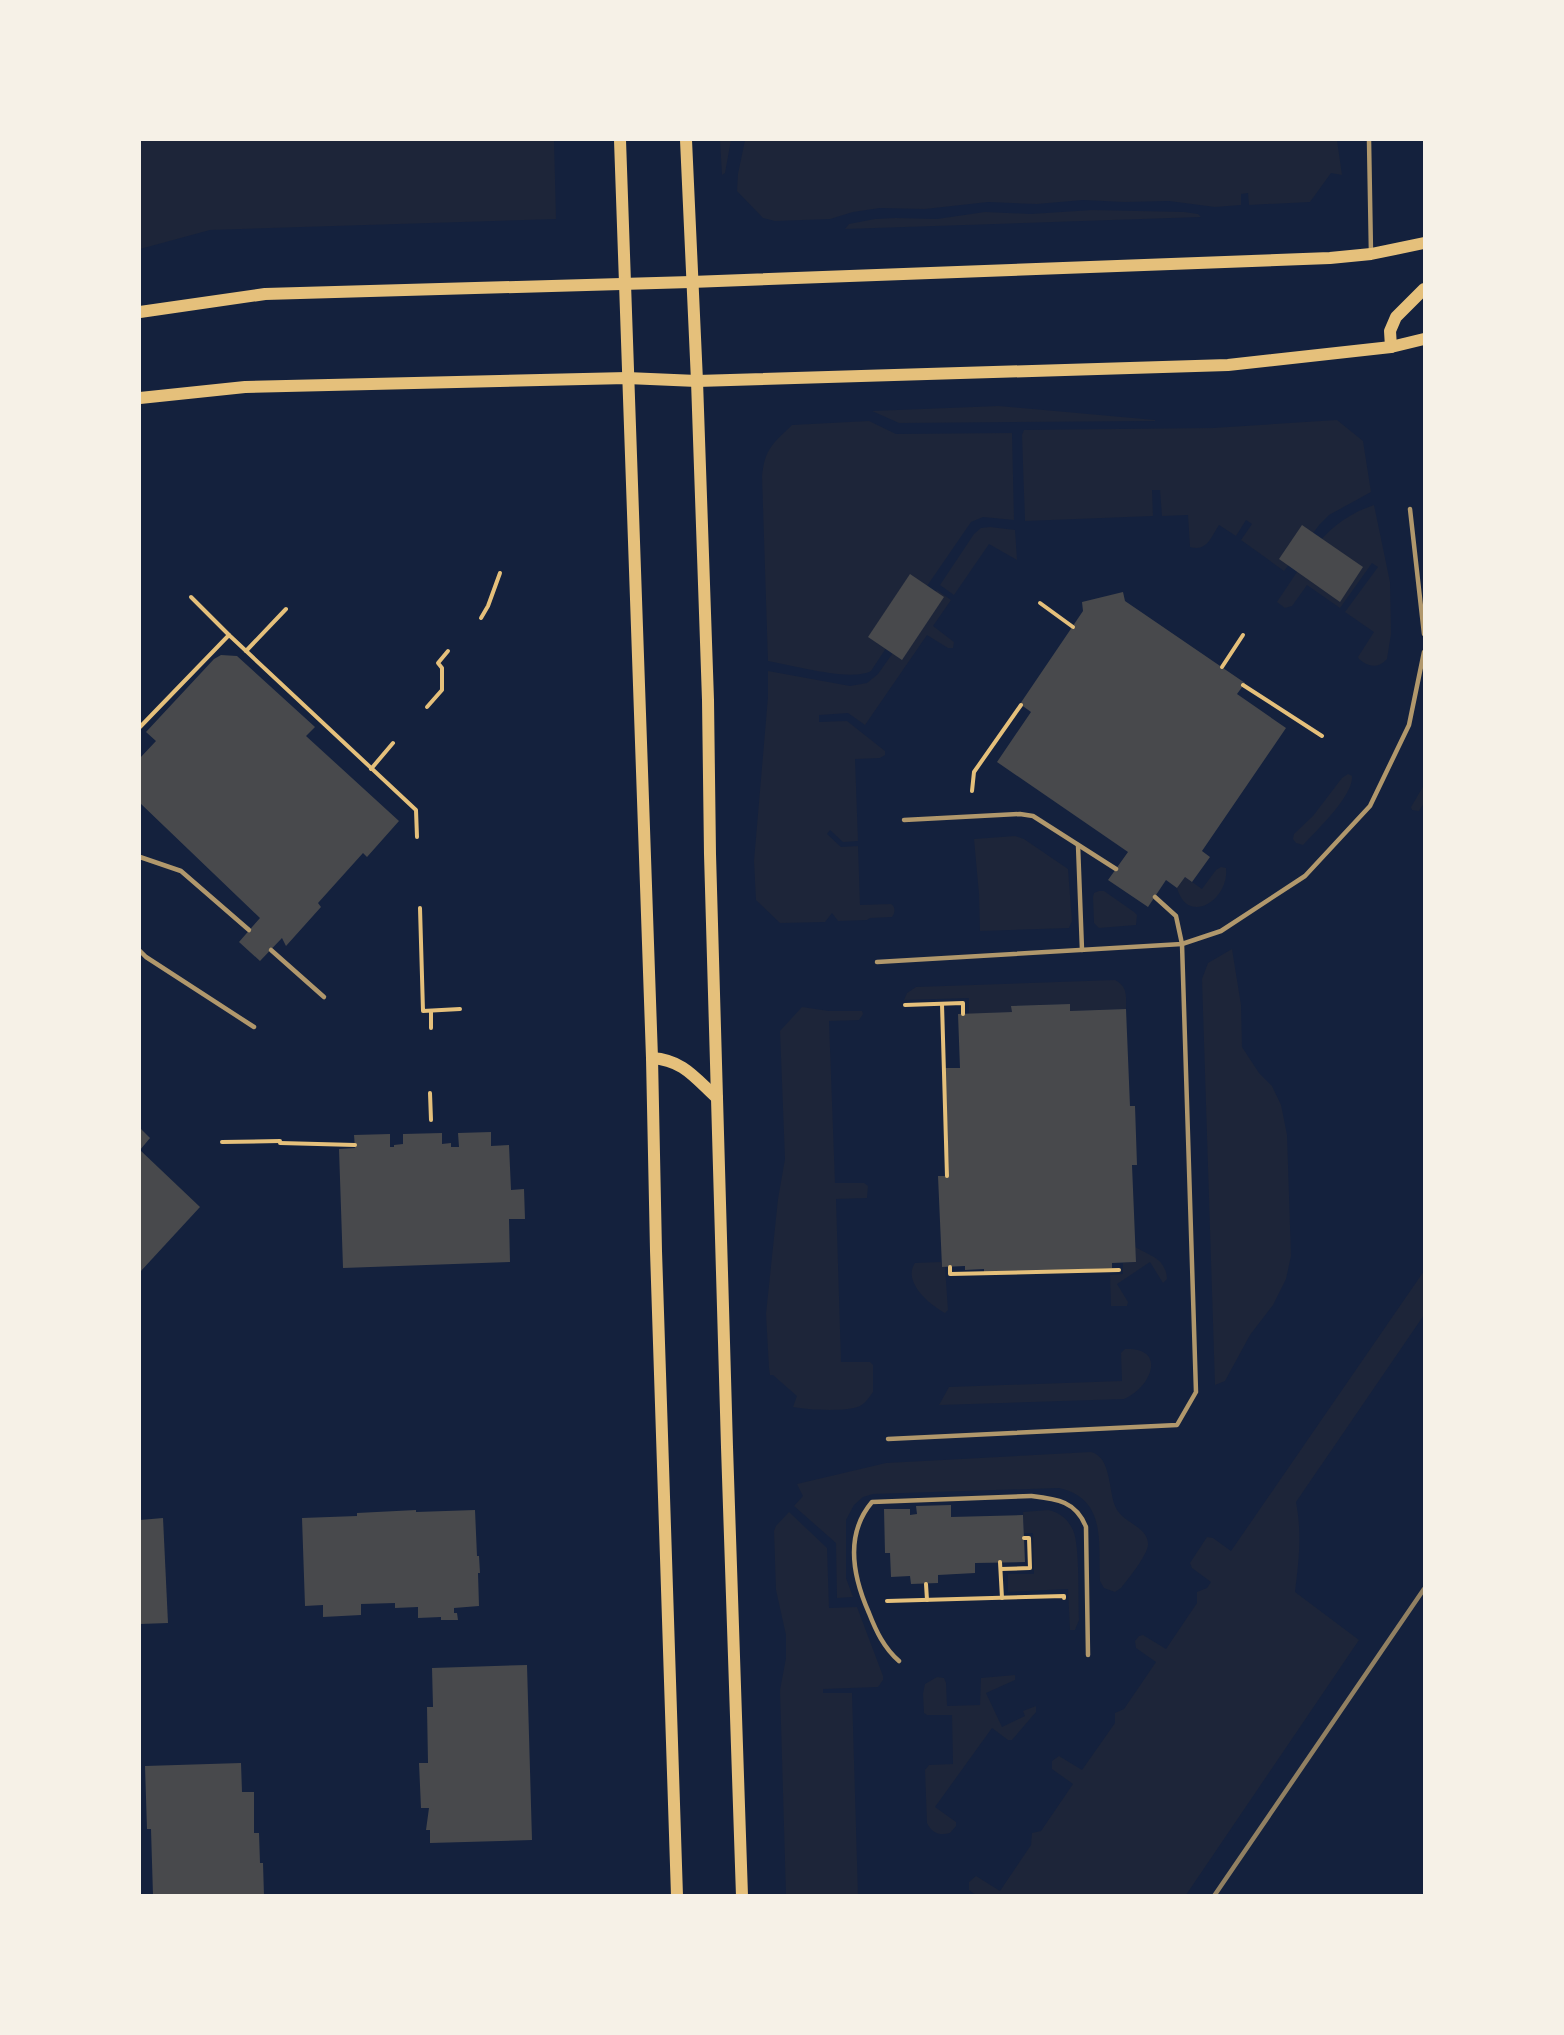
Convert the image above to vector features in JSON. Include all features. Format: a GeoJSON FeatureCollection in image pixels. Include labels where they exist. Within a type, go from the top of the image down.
{"type":"FeatureCollection","features":[{"type":"Feature","properties":{"kind":"main road"},"geometry":{"type":"LineString","coordinates":[[620,140],[652,1058],[677,1896]]}},
{"type":"Feature","properties":{"kind":"main road"},"geometry":{"type":"LineString","coordinates":[[686,140],[707,689],[717,1098],[742,1896]]}},
{"type":"Feature","properties":{"kind":"main road"},"geometry":{"type":"LineString","coordinates":[[140,312],[265,294],[691,282],[1330,258],[1371,254],[1425,243]]}},
{"type":"Feature","properties":{"kind":"main road"},"geometry":{"type":"LineString","coordinates":[[1391,347],[1390,331],[1396,317],[1425,289]]}},
{"type":"Feature","properties":{"kind":"main road"},"geometry":{"type":"LineString","coordinates":[[140,398],[245,387],[627,378],[697,381],[1228,365],[1391,347],[1425,339]]}},
{"type":"Feature","properties":{"kind":"main road"},"geometry":{"type":"LineString","coordinates":[[652,1058],[669,1059],[677,1063],[717,1098]]}},
{"type":"Feature","properties":{"kind":"lane"},"geometry":{"type":"LineString","coordinates":[[1369,140],[1371,254]]}},
{"type":"Feature","properties":{"kind":"lane"},"geometry":{"type":"LineString","coordinates":[[1410,509],[1425,634]]}},
{"type":"Feature","properties":{"kind":"lane"},"geometry":{"type":"LineString","coordinates":[[877,962],[1182,944],[1221,931],[1305,876],[1370,806],[1409,725],[1425,652]]}},
{"type":"Feature","properties":{"kind":"lane"},"geometry":{"type":"LineString","coordinates":[[904,820],[1020,814],[1033,816],[1116,869]]}},
{"type":"Feature","properties":{"kind":"lane"},"geometry":{"type":"LineString","coordinates":[[1078,846],[1082,950]]}},
{"type":"Feature","properties":{"kind":"lane"},"geometry":{"type":"LineString","coordinates":[[140,857],[181,871],[249,930]]}},
{"type":"Feature","properties":{"kind":"lane"},"geometry":{"type":"LineString","coordinates":[[888,1439],[1178,1425],[1196,1392],[1182,944],[1176,916],[1155,897]]}},
{"type":"Feature","properties":{"kind":"lane"},"geometry":{"type":"LineString","coordinates":[[271,950],[324,997]]}},
{"type":"Feature","properties":{"kind":"lane"},"geometry":{"type":"LineString","coordinates":[[140,951],[254,1027]]}},
{"type":"Feature","properties":{"kind":"lane"},"geometry":{"type":"LineString","coordinates":[[899,1661],[883,1643],[855,1576],[854,1547],[858,1527],[862,1514],[872,1503],[1031,1496],[1045,1497],[1072,1506],[1081,1516],[1086,1527],[1088,1654]]}},
{"type":"Feature","properties":{"kind":"path"},"geometry":{"type":"LineString","coordinates":[[481,618],[500,573]]}},
{"type":"Feature","properties":{"kind":"path"},"geometry":{"type":"LineString","coordinates":[[191,597],[416,810],[417,837]]}},
{"type":"Feature","properties":{"kind":"path"},"geometry":{"type":"LineString","coordinates":[[1040,603],[1073,627]]}},
{"type":"Feature","properties":{"kind":"path"},"geometry":{"type":"LineString","coordinates":[[246,651],[286,609]]}},
{"type":"Feature","properties":{"kind":"path"},"geometry":{"type":"LineString","coordinates":[[140,727],[229,635]]}},
{"type":"Feature","properties":{"kind":"path"},"geometry":{"type":"LineString","coordinates":[[1222,667],[1243,635]]}},
{"type":"Feature","properties":{"kind":"path"},"geometry":{"type":"LineString","coordinates":[[427,707],[442,690],[442,668],[438,663],[448,651]]}},
{"type":"Feature","properties":{"kind":"path"},"geometry":{"type":"LineString","coordinates":[[1243,685],[1322,736]]}},
{"type":"Feature","properties":{"kind":"path"},"geometry":{"type":"LineString","coordinates":[[972,791],[974,772],[1021,705]]}},
{"type":"Feature","properties":{"kind":"path"},"geometry":{"type":"LineString","coordinates":[[371,768],[393,743]]}},
{"type":"Feature","properties":{"kind":"path"},"geometry":{"type":"LineString","coordinates":[[420,908],[423,1011],[460,1010]]}},
{"type":"Feature","properties":{"kind":"path"},"geometry":{"type":"LineString","coordinates":[[905,1005],[963,1003],[963,1014]]}},
{"type":"Feature","properties":{"kind":"path"},"geometry":{"type":"LineString","coordinates":[[942,1004],[946,1176]]}},
{"type":"Feature","properties":{"kind":"path"},"geometry":{"type":"LineString","coordinates":[[431,1011],[431,1028]]}},
{"type":"Feature","properties":{"kind":"path"},"geometry":{"type":"LineString","coordinates":[[430,1093],[431,1120]]}},
{"type":"Feature","properties":{"kind":"path"},"geometry":{"type":"LineString","coordinates":[[222,1142],[355,1145]]}},
{"type":"Feature","properties":{"kind":"path"},"geometry":{"type":"LineString","coordinates":[[950,1267],[950,1274],[1119,1270]]}},
{"type":"Feature","properties":{"kind":"path"},"geometry":{"type":"LineString","coordinates":[[1001,1569],[1030,1568],[1029,1538],[1024,1538]]}},
{"type":"Feature","properties":{"kind":"path"},"geometry":{"type":"LineString","coordinates":[[1000,1562],[1002,1598]]}},
{"type":"Feature","properties":{"kind":"path"},"geometry":{"type":"LineString","coordinates":[[926,1584],[927,1600]]}},
{"type":"Feature","properties":{"kind":"path"},"geometry":{"type":"LineString","coordinates":[[881,1601],[1064,1596],[1065,1608]]}},
{"type":"Feature","properties":{"kind":"shaded area"},"geometry":{"type":"Polygon","coordinates":[[[140,140],[554,140],[556,219],[210,230],[140,249],[140,140]]]}},
{"type":"Feature","properties":{"kind":"shaded area"},"geometry":{"type":"Polygon","coordinates":[[[720,140],[731,140],[725,173],[722,175],[720,140]]]}},
{"type":"Feature","properties":{"kind":"shaded area"},"geometry":{"type":"Polygon","coordinates":[[[745,140],[1337,140],[1342,175],[1331,173],[1310,202],[1249,205],[1248,193],[1241,194],[1241,205],[1215,207],[1169,201],[1083,200],[1037,204],[988,202],[925,209],[880,208],[853,212],[830,219],[775,221],[763,218],[737,191],[745,140]]]}},
{"type":"Feature","properties":{"kind":"shaded area"},"geometry":{"type":"Polygon","coordinates":[[[1092,210],[1184,212],[1198,214],[1201,217],[845,229],[849,224],[875,219],[937,219],[985,212],[1031,214],[1092,210]]]}},
{"type":"Feature","properties":{"kind":"shaded area"},"geometry":{"type":"Polygon","coordinates":[[[999,406],[1155,421],[899,423],[872,411],[999,406]]]}},
{"type":"Feature","properties":{"kind":"shaded area"},"geometry":{"type":"Polygon","coordinates":[[[1337,420],[1363,441],[1371,492],[1329,515],[1284,571],[1241,540],[1252,524],[1246,520],[1236,536],[1219,525],[1205,545],[1190,547],[1188,515],[1162,516],[1160,490],[1152,490],[1153,516],[1025,521],[1022,435],[1024,430],[1213,428],[1337,420]]]}},
{"type":"Feature","properties":{"kind":"shaded area"},"geometry":{"type":"Polygon","coordinates":[[[869,421],[896,434],[1012,433],[1014,520],[983,517],[971,522],[871,671],[862,674],[836,674],[768,661],[762,476],[765,459],[775,442],[792,425],[869,421]]]}},
{"type":"Feature","properties":{"kind":"shaded area"},"geometry":{"type":"Polygon","coordinates":[[[1374,505],[1390,582],[1391,634],[1387,659],[1377,666],[1366,664],[1358,657],[1374,632],[1345,612],[1378,567],[1372,563],[1340,608],[1307,585],[1292,606],[1285,608],[1277,602],[1307,557],[1329,532],[1356,512],[1374,505]]]}},
{"type":"Feature","properties":{"kind":"shaded area"},"geometry":{"type":"Polygon","coordinates":[[[981,528],[1015,530],[1017,560],[989,544],[954,595],[940,585],[974,534],[981,528]]]}},
{"type":"Feature","properties":{"kind":"shaded area"},"geometry":{"type":"Polygon","coordinates":[[[937,590],[951,600],[933,626],[954,642],[953,648],[948,648],[927,635],[865,725],[848,713],[819,715],[819,722],[847,721],[885,751],[885,755],[880,758],[855,759],[858,841],[843,842],[830,830],[827,834],[841,847],[858,846],[860,905],[891,904],[894,908],[893,915],[867,920],[838,921],[832,913],[825,922],[780,923],[756,900],[754,861],[768,697],[768,671],[850,686],[867,683],[878,674],[937,590]]]}},
{"type":"Feature","properties":{"kind":"shaded area"},"geometry":{"type":"Polygon","coordinates":[[[1348,774],[1352,776],[1351,784],[1341,802],[1303,845],[1296,843],[1293,839],[1294,834],[1313,816],[1342,778],[1348,774]]]}},
{"type":"Feature","properties":{"kind":"shaded area"},"geometry":{"type":"Polygon","coordinates":[[[1424,785],[1424,803],[1419,811],[1412,810],[1411,807],[1424,785]]]}},
{"type":"Feature","properties":{"kind":"shaded area"},"geometry":{"type":"Polygon","coordinates":[[[1015,836],[1024,839],[1068,869],[1072,921],[1069,928],[980,931],[974,839],[1015,836]]]}},
{"type":"Feature","properties":{"kind":"shaded area"},"geometry":{"type":"Polygon","coordinates":[[[1221,867],[1226,868],[1225,879],[1222,890],[1215,898],[1198,907],[1190,906],[1182,900],[1177,888],[1185,877],[1202,889],[1216,870],[1221,867]]]}},
{"type":"Feature","properties":{"kind":"shaded area"},"geometry":{"type":"Polygon","coordinates":[[[1104,891],[1134,912],[1137,915],[1136,925],[1099,928],[1094,923],[1093,897],[1094,893],[1104,891]]]}},
{"type":"Feature","properties":{"kind":"shaded area"},"geometry":{"type":"Polygon","coordinates":[[[1232,949],[1241,1005],[1242,1047],[1259,1073],[1272,1086],[1281,1105],[1287,1135],[1291,1256],[1286,1279],[1273,1305],[1250,1335],[1225,1381],[1215,1385],[1202,979],[1208,963],[1232,949]]]}},
{"type":"Feature","properties":{"kind":"shaded area"},"geometry":{"type":"Polygon","coordinates":[[[1115,980],[1124,989],[1126,1009],[1070,1011],[1070,1004],[1012,1006],[1012,1012],[969,1014],[969,998],[904,1000],[907,993],[916,987],[1115,980]]]}},
{"type":"Feature","properties":{"kind":"shaded area"},"geometry":{"type":"Polygon","coordinates":[[[802,1007],[829,1011],[862,1011],[863,1014],[859,1020],[829,1021],[835,1183],[864,1183],[868,1186],[867,1198],[836,1199],[841,1362],[870,1362],[873,1365],[873,1392],[860,1406],[837,1410],[793,1407],[797,1396],[773,1375],[770,1375],[769,1368],[766,1314],[778,1199],[785,1159],[780,1031],[802,1007]]]}},
{"type":"Feature","properties":{"kind":"shaded area"},"geometry":{"type":"Polygon","coordinates":[[[1135,1247],[1161,1262],[1167,1279],[1163,1283],[1150,1262],[1117,1284],[1128,1302],[1127,1306],[1111,1306],[1110,1275],[1123,1274],[1123,1263],[1136,1262],[1135,1247]]]}},
{"type":"Feature","properties":{"kind":"shaded area"},"geometry":{"type":"Polygon","coordinates":[[[941,1262],[942,1267],[945,1267],[948,1310],[945,1313],[925,1299],[912,1278],[915,1263],[941,1262]]]}},
{"type":"Feature","properties":{"kind":"shaded area"},"geometry":{"type":"Polygon","coordinates":[[[1424,1271],[1424,1315],[1296,1502],[1299,1557],[1295,1592],[1359,1640],[1186,1895],[977,1896],[969,1890],[969,1882],[976,1876],[1000,1891],[1031,1845],[1032,1833],[1041,1831],[1073,1784],[1052,1769],[1052,1761],[1059,1756],[1082,1770],[1115,1723],[1115,1713],[1124,1709],[1156,1662],[1136,1648],[1135,1641],[1143,1635],[1166,1649],[1197,1603],[1197,1592],[1207,1588],[1211,1582],[1192,1568],[1190,1563],[1207,1537],[1213,1538],[1231,1551],[1424,1271]]]}},
{"type":"Feature","properties":{"kind":"shaded area"},"geometry":{"type":"Polygon","coordinates":[[[1125,1349],[1138,1350],[1147,1354],[1151,1361],[1151,1369],[1142,1386],[1134,1394],[1124,1399],[939,1405],[949,1387],[1122,1381],[1121,1353],[1125,1349]]]}},
{"type":"Feature","properties":{"kind":"shaded area"},"geometry":{"type":"Polygon","coordinates":[[[1091,1452],[1103,1461],[1113,1501],[1119,1513],[1140,1529],[1147,1539],[1147,1550],[1141,1561],[1121,1588],[1115,1592],[1104,1588],[1100,1581],[1099,1537],[1093,1512],[1074,1494],[1059,1488],[873,1494],[863,1497],[854,1505],[846,1520],[846,1578],[853,1597],[837,1598],[836,1543],[794,1506],[803,1496],[797,1484],[886,1463],[1091,1452]]]}},
{"type":"Feature","properties":{"kind":"shaded area"},"geometry":{"type":"Polygon","coordinates":[[[1048,1510],[1066,1519],[1075,1537],[1078,1560],[1079,1620],[1075,1630],[1070,1630],[1068,1589],[1008,1592],[1008,1574],[1034,1574],[1033,1533],[1024,1533],[1023,1512],[1048,1510]]]}},
{"type":"Feature","properties":{"kind":"shaded area"},"geometry":{"type":"Polygon","coordinates":[[[789,1512],[827,1548],[829,1608],[857,1607],[883,1676],[878,1687],[823,1689],[823,1693],[852,1693],[858,1895],[786,1895],[780,1690],[786,1658],[786,1635],[776,1590],[774,1531],[789,1512]]]}},
{"type":"Feature","properties":{"kind":"shaded area"},"geometry":{"type":"Polygon","coordinates":[[[1015,1675],[1015,1680],[986,1693],[1002,1727],[1025,1716],[1023,1711],[1036,1706],[1036,1712],[1012,1740],[1008,1740],[992,1728],[935,1807],[956,1822],[956,1826],[950,1833],[936,1833],[927,1823],[925,1770],[929,1765],[953,1764],[952,1715],[924,1713],[925,1684],[937,1677],[944,1678],[947,1706],[980,1705],[981,1678],[1015,1675]]]}},
{"type":"Feature","properties":{"kind":"building"},"geometry":{"type":"Polygon","coordinates":[[[1302,525],[1363,567],[1340,602],[1279,559],[1302,525]]]}},
{"type":"Feature","properties":{"kind":"building"},"geometry":{"type":"Polygon","coordinates":[[[910,574],[944,597],[902,660],[868,637],[910,574]]]}},
{"type":"Feature","properties":{"kind":"building"},"geometry":{"type":"Polygon","coordinates":[[[1123,592],[1125,601],[1245,683],[1237,694],[1286,728],[1202,851],[1210,857],[1192,882],[1185,877],[1177,888],[1166,880],[1148,907],[1108,880],[1128,852],[997,762],[1031,712],[1020,704],[1083,611],[1082,602],[1123,592]]]}},
{"type":"Feature","properties":{"kind":"building"},"geometry":{"type":"Polygon","coordinates":[[[221,655],[237,656],[315,727],[306,736],[399,821],[367,857],[363,853],[318,903],[321,907],[286,946],[282,938],[260,961],[239,942],[260,918],[140,803],[140,758],[156,741],[146,732],[214,659],[221,655]]]}},
{"type":"Feature","properties":{"kind":"building"},"geometry":{"type":"Polygon","coordinates":[[[1070,1004],[1070,1011],[1126,1009],[1130,1106],[1135,1106],[1137,1165],[1132,1165],[1136,1262],[1112,1263],[1112,1268],[984,1273],[984,1269],[965,1270],[965,1266],[942,1267],[938,1176],[949,1176],[945,1068],[960,1068],[958,1014],[1012,1012],[1011,1006],[1070,1004]]]}},
{"type":"Feature","properties":{"kind":"building"},"geometry":{"type":"Polygon","coordinates":[[[140,1128],[150,1138],[140,1150],[140,1128]]]}},
{"type":"Feature","properties":{"kind":"building"},"geometry":{"type":"Polygon","coordinates":[[[491,1132],[491,1146],[509,1145],[511,1190],[524,1189],[525,1219],[509,1219],[510,1262],[343,1268],[339,1149],[355,1148],[354,1135],[390,1134],[390,1147],[394,1147],[394,1145],[403,1144],[403,1134],[442,1133],[442,1144],[451,1143],[451,1147],[459,1147],[458,1133],[491,1132]]]}},
{"type":"Feature","properties":{"kind":"building"},"geometry":{"type":"Polygon","coordinates":[[[140,1150],[200,1207],[140,1272],[140,1150]]]}},
{"type":"Feature","properties":{"kind":"building"},"geometry":{"type":"Polygon","coordinates":[[[951,1505],[951,1517],[1023,1515],[1025,1562],[975,1563],[975,1573],[938,1575],[938,1583],[911,1584],[910,1576],[891,1577],[890,1553],[885,1553],[884,1509],[910,1509],[910,1515],[917,1514],[916,1506],[951,1505]]]}},
{"type":"Feature","properties":{"kind":"building"},"geometry":{"type":"Polygon","coordinates":[[[416,1510],[416,1512],[475,1510],[480,1573],[478,1573],[479,1606],[454,1608],[458,1620],[441,1620],[441,1617],[418,1618],[418,1607],[395,1608],[395,1603],[361,1604],[361,1615],[323,1617],[323,1605],[305,1606],[302,1518],[357,1516],[357,1513],[416,1510]]]}},
{"type":"Feature","properties":{"kind":"building"},"geometry":{"type":"Polygon","coordinates":[[[163,1518],[168,1623],[140,1624],[140,1520],[163,1518]]]}},
{"type":"Feature","properties":{"kind":"building"},"geometry":{"type":"Polygon","coordinates":[[[527,1665],[532,1840],[430,1843],[430,1830],[426,1830],[429,1808],[421,1808],[419,1763],[428,1763],[427,1707],[433,1707],[432,1668],[527,1665]]]}},
{"type":"Feature","properties":{"kind":"building"},"geometry":{"type":"Polygon","coordinates":[[[241,1763],[242,1792],[254,1792],[254,1833],[259,1833],[264,1896],[153,1896],[151,1829],[147,1829],[145,1766],[241,1763]]]}},
{"type":"Feature","properties":{"kind":"railway"},"geometry":{"type":"LineString","coordinates":[[1214,1896],[1424,1589]]}}]}
